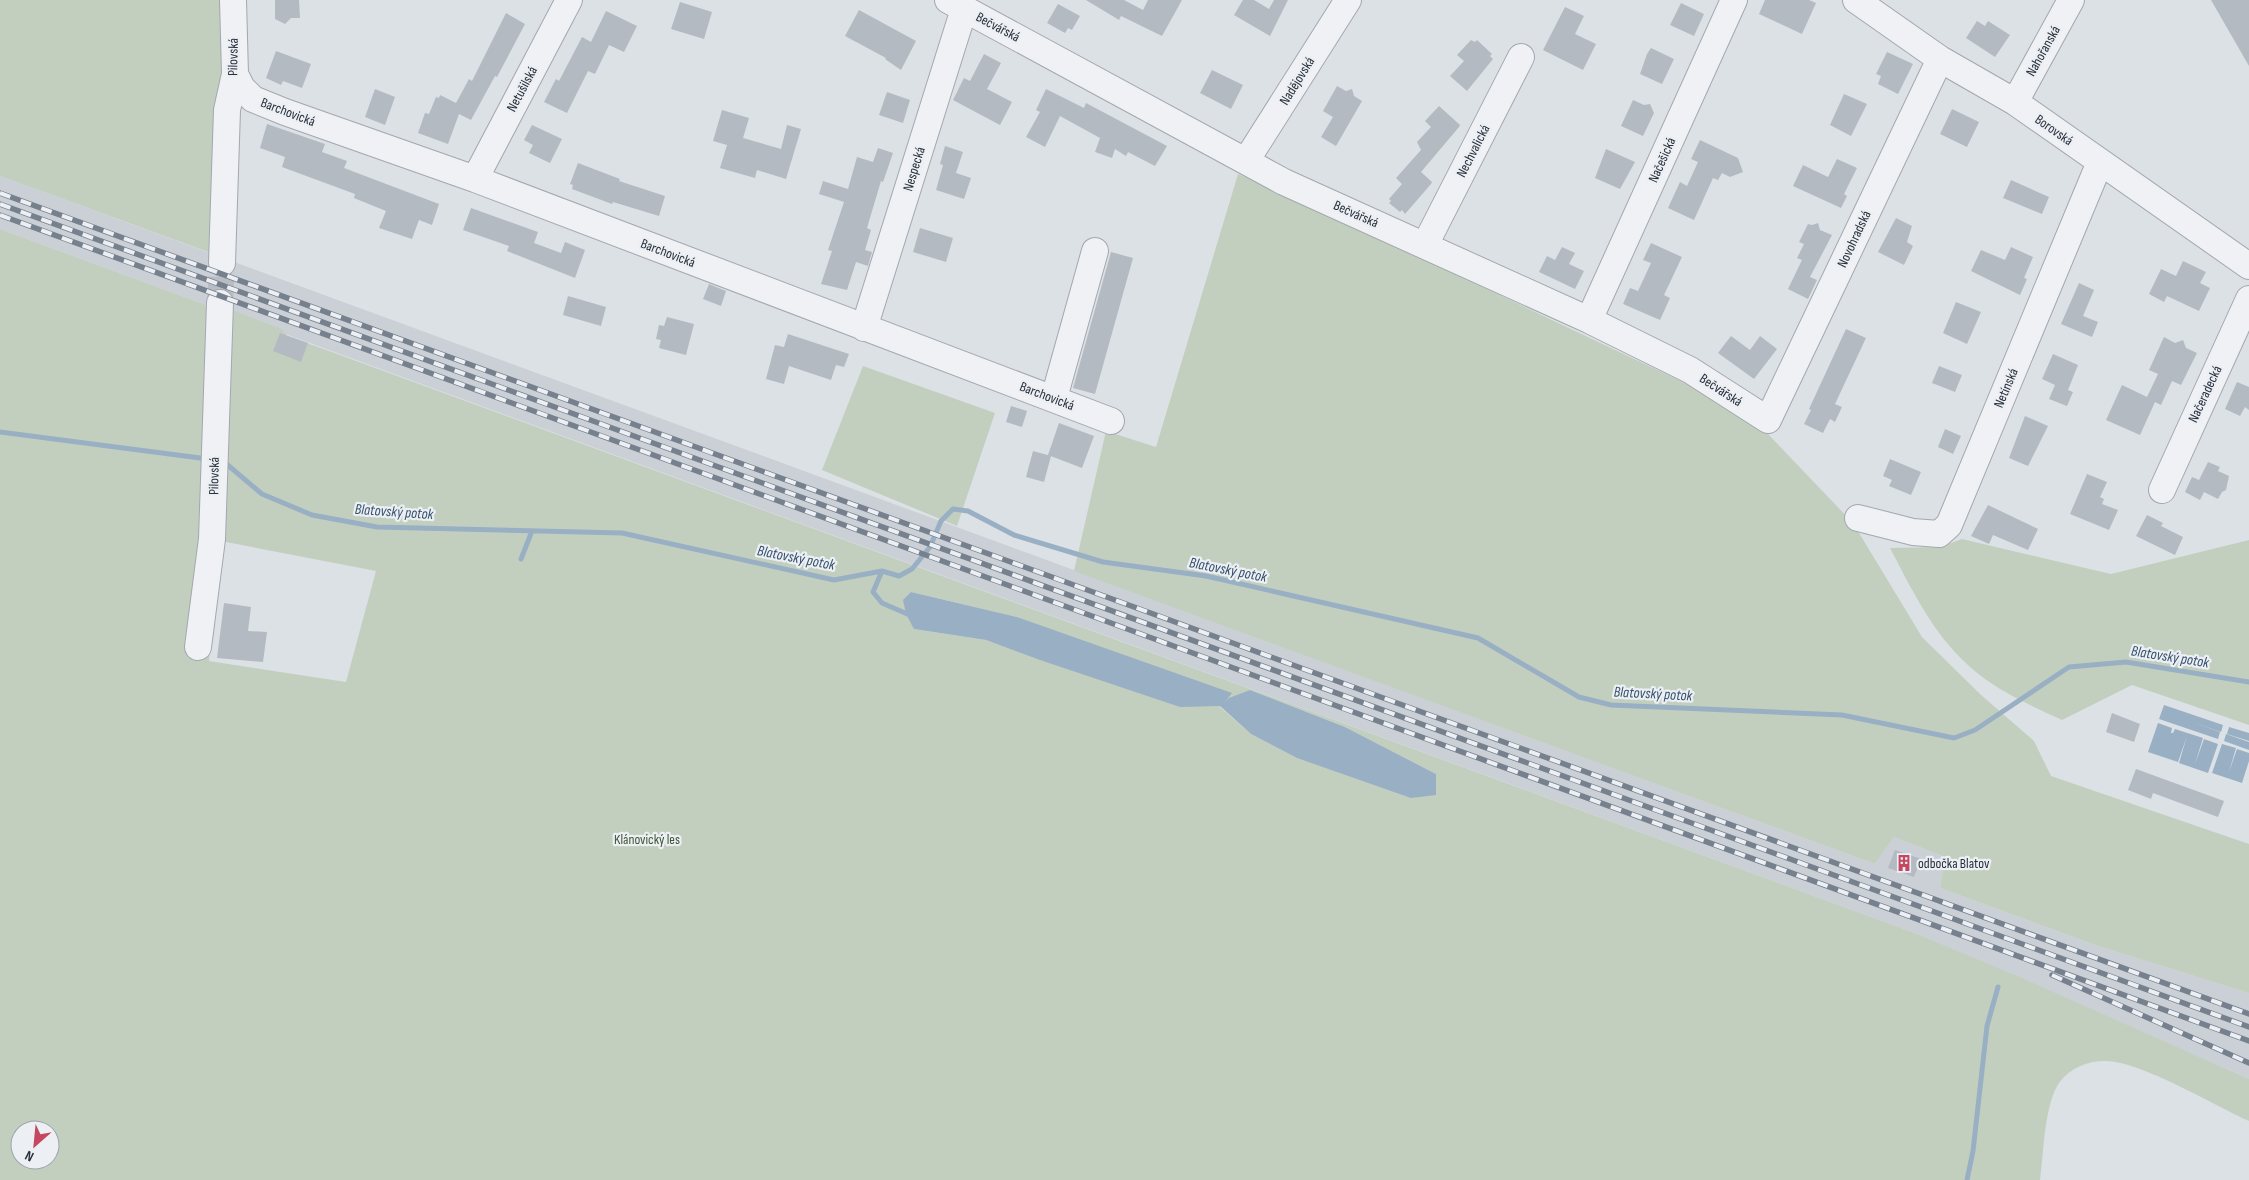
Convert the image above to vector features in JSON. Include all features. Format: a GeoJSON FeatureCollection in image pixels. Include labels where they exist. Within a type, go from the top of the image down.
{"type":"FeatureCollection","features":[{"type":"Feature","properties":{"kind":"street","name":"Pilovská"},"geometry":{"type":"LineString","coordinates":[[222,262],[227,110],[235,74],[233,0]]}},
{"type":"Feature","properties":{"kind":"street","name":"Netušilská"},"geometry":{"type":"LineString","coordinates":[[475,179],[569,0]]}},
{"type":"Feature","properties":{"kind":"street","name":"Nadějovská"},"geometry":{"type":"LineString","coordinates":[[1246,162],[1348,0]]}},
{"type":"Feature","properties":{"kind":"street","name":"Načešická"},"geometry":{"type":"LineString","coordinates":[[1589,320],[1734,0]]}},
{"type":"Feature","properties":{"kind":"street","name":"Borovská"},"geometry":{"type":"LineString","coordinates":[[1856,0],[1940,59],[2015,102],[2249,266]]}},
{"type":"Feature","properties":{"kind":"street","name":"Nahořanská"},"geometry":{"type":"LineString","coordinates":[[2015,102],[2071,0]]}},
{"type":"Feature","properties":{"kind":"street","name":"Bečvářská"},"geometry":{"type":"LineString","coordinates":[[956,4],[1284,182],[1589,320],[1690,370],[1768,420]]}},
{"type":"Feature","properties":{"kind":"street","name":"Nespecká"},"geometry":{"type":"LineString","coordinates":[[864,328],[956,4]]}},
{"type":"Feature","properties":{"kind":"street","name":"Nechvalická"},"geometry":{"type":"LineString","coordinates":[[1425,245],[1521,57]]}},
{"type":"Feature","properties":{"kind":"street","name":"Novohradská"},"geometry":{"type":"LineString","coordinates":[[1768,420],[1940,59]]}},
{"type":"Feature","properties":{"kind":"street","name":"Barchovická"},"geometry":{"type":"LineString","coordinates":[[235,74],[242,88],[253,99],[285,112],[475,179],[1111,421]]}},
{"type":"Feature","properties":{"kind":"street","name":"Netínská"},"geometry":{"type":"LineString","coordinates":[[1858,518],[1913,532],[1939,534],[1949,525],[2100,162]]}},
{"type":"Feature","properties":{"kind":"street"},"geometry":{"type":"LineString","coordinates":[[1054,398],[1095,251]]}},
{"type":"Feature","properties":{"kind":"street","name":"Načeradecká"},"geometry":{"type":"LineString","coordinates":[[2162,490],[2249,299]]}},
{"type":"Feature","properties":{"kind":"street","name":"Pilovská"},"geometry":{"type":"LineString","coordinates":[[198,647],[212,539],[220,303]]}},
{"type":"Feature","properties":{"kind":"shaded area","name":"odbočka Blatov"},"geometry":{"type":"Polygon","coordinates":[[[0,176],[1875,864],[1894,837],[1945,857],[1940,888],[2098,946],[2249,993],[2249,1079],[1912,932],[0,229],[0,176]]]}},
{"type":"Feature","properties":{"kind":"green space"},"geometry":{"type":"Polygon","coordinates":[[[0,0],[223,0],[226,72],[211,253],[0,176],[0,0]]]}},
{"type":"Feature","properties":{"kind":"green space"},"geometry":{"type":"Polygon","coordinates":[[[1238,174],[1295,198],[1687,384],[1768,434],[1853,523],[1922,637],[1980,694],[2034,741],[2051,776],[2249,844],[2249,993],[2098,946],[1940,888],[1945,857],[1894,837],[1875,864],[1074,571],[1106,431],[1156,447],[1238,174]]]}},
{"type":"Feature","properties":{"kind":"green space","name":"Klánovický les"},"geometry":{"type":"Polygon","coordinates":[[[0,229],[228,313],[229,309],[282,329],[287,336],[1912,932],[2015,975],[2249,1079],[2249,1121],[2177,1085],[2137,1068],[2105,1061],[2079,1066],[2068,1073],[2059,1083],[2050,1104],[2045,1130],[2040,1180],[0,1180],[0,229]],[[221,541],[209,661],[346,682],[376,571],[221,541]],[[911,592],[914,629],[986,640],[1037,659],[1056,632],[1017,617],[911,592]],[[1250,690],[1220,707],[1251,734],[1297,758],[1319,765],[1436,774],[1345,727],[1250,690]]]}},
{"type":"Feature","properties":{"kind":"green space"},"geometry":{"type":"Polygon","coordinates":[[[863,366],[995,413],[957,526],[822,470],[863,366]]]}},
{"type":"Feature","properties":{"kind":"green space"},"geometry":{"type":"Polygon","coordinates":[[[1962,539],[2111,574],[2249,540],[2249,725],[2132,685],[2062,720],[2013,696],[1979,675],[1956,653],[1934,626],[1890,548],[1940,547],[1962,539]]]}},
{"type":"Feature","properties":{"kind":"water"},"geometry":{"type":"Polygon","coordinates":[[[911,592],[1017,617],[1232,693],[1225,702],[1229,698],[1250,690],[1345,727],[1436,774],[1436,795],[1411,798],[1297,758],[1251,734],[1220,706],[1180,707],[986,640],[914,629],[906,614],[903,600],[911,592]]]}},
{"type":"Feature","properties":{"kind":"water"},"geometry":{"type":"Polygon","coordinates":[[[2164,705],[2223,725],[2221,732],[2192,722],[2220,732],[2218,739],[2159,719],[2164,705]]]}},
{"type":"Feature","properties":{"kind":"water"},"geometry":{"type":"Polygon","coordinates":[[[2158,723],[2172,728],[2171,733],[2175,729],[2203,738],[2195,764],[2204,739],[2218,744],[2208,773],[2179,763],[2187,736],[2178,762],[2148,752],[2158,723]]]}},
{"type":"Feature","properties":{"kind":"water"},"geometry":{"type":"Polygon","coordinates":[[[2229,727],[2249,733],[2249,741],[2227,734],[2229,727]]]}},
{"type":"Feature","properties":{"kind":"water"},"geometry":{"type":"Polygon","coordinates":[[[2226,734],[2249,742],[2249,750],[2224,741],[2226,734]]]}},
{"type":"Feature","properties":{"kind":"water"},"geometry":{"type":"Polygon","coordinates":[[[2222,744],[2236,748],[2229,772],[2237,749],[2249,753],[2249,761],[2242,783],[2212,773],[2222,744]]]}},
{"type":"Feature","properties":{"kind":"building"},"geometry":{"type":"Polygon","coordinates":[[[275,0],[299,0],[300,18],[291,18],[285,24],[275,19],[275,0]]]}},
{"type":"Feature","properties":{"kind":"building"},"geometry":{"type":"Polygon","coordinates":[[[1086,0],[1124,0],[1143,10],[1148,0],[1182,0],[1162,36],[1121,16],[1119,20],[1086,0]]]}},
{"type":"Feature","properties":{"kind":"building"},"geometry":{"type":"Polygon","coordinates":[[[1243,0],[1254,0],[1269,9],[1274,0],[1288,0],[1270,36],[1234,15],[1243,0]]]}},
{"type":"Feature","properties":{"kind":"building"},"geometry":{"type":"Polygon","coordinates":[[[1765,0],[1809,0],[1816,3],[1802,34],[1759,14],[1765,0]]]}},
{"type":"Feature","properties":{"kind":"building"},"geometry":{"type":"Polygon","coordinates":[[[2211,0],[2249,0],[2249,66],[2211,0]]]}},
{"type":"Feature","properties":{"kind":"building"},"geometry":{"type":"Polygon","coordinates":[[[680,2],[712,12],[704,39],[671,29],[680,2]]]}},
{"type":"Feature","properties":{"kind":"building"},"geometry":{"type":"Polygon","coordinates":[[[1681,3],[1704,14],[1694,36],[1670,25],[1681,3]]]}},
{"type":"Feature","properties":{"kind":"building"},"geometry":{"type":"Polygon","coordinates":[[[1058,4],[1080,16],[1072,30],[1068,28],[1065,33],[1047,23],[1058,4]]]}},
{"type":"Feature","properties":{"kind":"building"},"geometry":{"type":"Polygon","coordinates":[[[1565,7],[1584,16],[1575,34],[1596,44],[1583,70],[1543,50],[1565,7]]]}},
{"type":"Feature","properties":{"kind":"building"},"geometry":{"type":"Polygon","coordinates":[[[859,10],[916,41],[901,70],[886,58],[845,36],[859,10]]]}},
{"type":"Feature","properties":{"kind":"building"},"geometry":{"type":"Polygon","coordinates":[[[606,11],[637,26],[624,52],[609,45],[595,74],[588,71],[567,113],[544,102],[556,79],[559,81],[582,37],[591,42],[606,11]]]}},
{"type":"Feature","properties":{"kind":"building"},"geometry":{"type":"Polygon","coordinates":[[[506,13],[525,24],[497,77],[495,76],[471,120],[459,114],[448,144],[418,133],[425,113],[429,114],[436,97],[439,98],[440,95],[456,103],[469,79],[472,81],[506,13]]]}},
{"type":"Feature","properties":{"kind":"building"},"geometry":{"type":"Polygon","coordinates":[[[1977,21],[1985,26],[1988,21],[2010,35],[1995,57],[1966,38],[1977,21]]]}},
{"type":"Feature","properties":{"kind":"building"},"geometry":{"type":"Polygon","coordinates":[[[1471,40],[1475,42],[1477,40],[1492,54],[1490,56],[1493,59],[1467,91],[1450,76],[1464,61],[1457,55],[1471,40]]]}},
{"type":"Feature","properties":{"kind":"building"},"geometry":{"type":"Polygon","coordinates":[[[1651,48],[1674,59],[1662,84],[1640,74],[1651,48]]]}},
{"type":"Feature","properties":{"kind":"building"},"geometry":{"type":"Polygon","coordinates":[[[276,51],[311,64],[302,88],[283,81],[281,85],[266,78],[276,51]]]}},
{"type":"Feature","properties":{"kind":"building"},"geometry":{"type":"Polygon","coordinates":[[[1887,52],[1913,64],[1898,94],[1878,84],[1881,76],[1876,74],[1887,52]]]}},
{"type":"Feature","properties":{"kind":"building"},"geometry":{"type":"Polygon","coordinates":[[[984,54],[1001,63],[987,89],[1012,102],[1000,125],[953,100],[964,78],[970,81],[984,54]]]}},
{"type":"Feature","properties":{"kind":"building"},"geometry":{"type":"Polygon","coordinates":[[[1212,70],[1243,85],[1231,109],[1200,93],[1212,70]]]}},
{"type":"Feature","properties":{"kind":"building"},"geometry":{"type":"Polygon","coordinates":[[[1337,86],[1346,91],[1352,89],[1354,96],[1362,101],[1336,146],[1321,137],[1333,117],[1323,111],[1337,86]]]}},
{"type":"Feature","properties":{"kind":"building"},"geometry":{"type":"Polygon","coordinates":[[[375,89],[395,97],[385,125],[365,117],[375,89]]]}},
{"type":"Feature","properties":{"kind":"building"},"geometry":{"type":"Polygon","coordinates":[[[1046,89],[1084,108],[1086,103],[1167,146],[1155,166],[1128,152],[1126,156],[1115,149],[1112,158],[1095,152],[1100,138],[1060,116],[1045,147],[1026,137],[1040,112],[1036,110],[1046,89]]]}},
{"type":"Feature","properties":{"kind":"building"},"geometry":{"type":"Polygon","coordinates":[[[887,92],[910,100],[903,123],[879,115],[887,92]]]}},
{"type":"Feature","properties":{"kind":"building"},"geometry":{"type":"Polygon","coordinates":[[[1844,94],[1867,104],[1851,136],[1830,125],[1844,94]]]}},
{"type":"Feature","properties":{"kind":"building"},"geometry":{"type":"Polygon","coordinates":[[[1633,100],[1644,105],[1650,104],[1654,113],[1643,136],[1621,126],[1633,100]]]}},
{"type":"Feature","properties":{"kind":"building"},"geometry":{"type":"Polygon","coordinates":[[[1439,106],[1460,125],[1421,172],[1432,182],[1405,214],[1402,210],[1400,212],[1389,203],[1391,201],[1389,199],[1402,184],[1396,178],[1421,150],[1417,142],[1431,127],[1425,121],[1439,106]]]}},
{"type":"Feature","properties":{"kind":"building"},"geometry":{"type":"Polygon","coordinates":[[[1952,109],[1979,122],[1967,147],[1940,134],[1952,109]]]}},
{"type":"Feature","properties":{"kind":"building"},"geometry":{"type":"Polygon","coordinates":[[[722,110],[749,118],[743,138],[781,149],[787,125],[801,129],[786,179],[757,170],[755,178],[720,168],[727,145],[713,141],[722,110]]]}},
{"type":"Feature","properties":{"kind":"building"},"geometry":{"type":"Polygon","coordinates":[[[267,124],[325,144],[322,152],[347,161],[344,168],[439,204],[432,225],[419,220],[412,239],[379,228],[386,211],[354,198],[355,194],[282,167],[285,157],[260,148],[267,124]]]}},
{"type":"Feature","properties":{"kind":"building"},"geometry":{"type":"Polygon","coordinates":[[[532,125],[562,139],[550,163],[529,153],[533,145],[524,140],[532,125]]]}},
{"type":"Feature","properties":{"kind":"building"},"geometry":{"type":"Polygon","coordinates":[[[1700,140],[1738,158],[1743,172],[1730,177],[1722,173],[1718,180],[1713,178],[1694,220],[1668,208],[1680,182],[1687,186],[1698,162],[1691,159],[1700,140]]]}},
{"type":"Feature","properties":{"kind":"building"},"geometry":{"type":"Polygon","coordinates":[[[945,146],[963,152],[956,173],[971,178],[964,199],[936,190],[943,165],[940,164],[945,146]]]}},
{"type":"Feature","properties":{"kind":"building"},"geometry":{"type":"Polygon","coordinates":[[[878,148],[893,153],[883,182],[881,181],[867,228],[871,230],[865,250],[872,252],[868,266],[856,262],[847,290],[821,284],[832,251],[828,250],[844,202],[819,194],[823,181],[848,189],[857,157],[873,162],[878,148]]]}},
{"type":"Feature","properties":{"kind":"building"},"geometry":{"type":"Polygon","coordinates":[[[1606,149],[1635,162],[1620,189],[1595,178],[1606,149]]]}},
{"type":"Feature","properties":{"kind":"building"},"geometry":{"type":"Polygon","coordinates":[[[1837,159],[1857,168],[1844,194],[1847,196],[1841,208],[1793,186],[1803,165],[1828,177],[1837,159]]]}},
{"type":"Feature","properties":{"kind":"building"},"geometry":{"type":"Polygon","coordinates":[[[578,163],[620,179],[619,181],[665,196],[659,216],[613,202],[612,204],[572,189],[573,185],[570,184],[578,163]]]}},
{"type":"Feature","properties":{"kind":"building"},"geometry":{"type":"Polygon","coordinates":[[[2011,180],[2049,197],[2042,214],[2003,198],[2011,180]]]}},
{"type":"Feature","properties":{"kind":"building"},"geometry":{"type":"Polygon","coordinates":[[[471,208],[538,232],[534,243],[561,253],[565,242],[585,250],[575,278],[507,251],[509,246],[463,230],[471,208]]]}},
{"type":"Feature","properties":{"kind":"building"},"geometry":{"type":"Polygon","coordinates":[[[1896,218],[1912,226],[1907,242],[1913,246],[1904,265],[1878,252],[1896,218]]]}},
{"type":"Feature","properties":{"kind":"building"},"geometry":{"type":"Polygon","coordinates":[[[1818,223],[1820,230],[1832,235],[1810,277],[1817,280],[1808,299],[1788,289],[1802,260],[1797,258],[1804,244],[1799,242],[1808,224],[1818,223]]]}},
{"type":"Feature","properties":{"kind":"building"},"geometry":{"type":"Polygon","coordinates":[[[920,228],[953,238],[946,262],[913,252],[920,228]]]}},
{"type":"Feature","properties":{"kind":"building"},"geometry":{"type":"Polygon","coordinates":[[[1651,243],[1682,257],[1664,295],[1670,298],[1660,320],[1623,304],[1630,288],[1638,291],[1651,263],[1643,260],[1651,243]]]}},
{"type":"Feature","properties":{"kind":"building"},"geometry":{"type":"Polygon","coordinates":[[[1562,247],[1575,253],[1569,264],[1584,271],[1575,289],[1539,272],[1547,256],[1555,260],[1562,247]]]}},
{"type":"Feature","properties":{"kind":"building"},"geometry":{"type":"Polygon","coordinates":[[[2011,247],[2033,257],[2024,278],[2027,279],[2020,295],[1971,271],[1981,250],[2005,260],[2011,247]]]}},
{"type":"Feature","properties":{"kind":"building"},"geometry":{"type":"Polygon","coordinates":[[[1111,252],[1133,258],[1095,394],[1073,388],[1111,252]]]}},
{"type":"Feature","properties":{"kind":"building"},"geometry":{"type":"Polygon","coordinates":[[[2183,261],[2206,272],[2200,283],[2210,288],[2199,311],[2167,296],[2164,302],[2149,294],[2161,269],[2176,276],[2183,261]]]}},
{"type":"Feature","properties":{"kind":"building"},"geometry":{"type":"Polygon","coordinates":[[[2079,283],[2094,290],[2083,316],[2098,322],[2092,337],[2061,324],[2079,283]]]}},
{"type":"Feature","properties":{"kind":"building"},"geometry":{"type":"Polygon","coordinates":[[[709,284],[726,291],[721,306],[703,299],[709,284]]]}},
{"type":"Feature","properties":{"kind":"building"},"geometry":{"type":"Polygon","coordinates":[[[568,296],[606,307],[601,326],[563,315],[568,296]]]}},
{"type":"Feature","properties":{"kind":"building"},"geometry":{"type":"Polygon","coordinates":[[[1956,302],[1981,312],[1967,344],[1943,333],[1956,302]]]}},
{"type":"Feature","properties":{"kind":"building"},"geometry":{"type":"Polygon","coordinates":[[[667,317],[694,324],[686,355],[659,348],[661,340],[656,339],[659,325],[664,326],[667,317]]]}},
{"type":"Feature","properties":{"kind":"building"},"geometry":{"type":"Polygon","coordinates":[[[1846,329],[1866,338],[1835,404],[1842,407],[1835,422],[1830,419],[1823,433],[1804,424],[1846,329]]]}},
{"type":"Feature","properties":{"kind":"building"},"geometry":{"type":"Polygon","coordinates":[[[280,333],[308,343],[301,362],[273,351],[280,333]]]}},
{"type":"Feature","properties":{"kind":"building"},"geometry":{"type":"Polygon","coordinates":[[[788,334],[849,354],[844,367],[836,365],[831,380],[789,366],[784,384],[766,379],[775,345],[784,347],[788,334]]]}},
{"type":"Feature","properties":{"kind":"building"},"geometry":{"type":"Polygon","coordinates":[[[1731,336],[1750,350],[1760,336],[1777,349],[1754,379],[1718,353],[1731,336]]]}},
{"type":"Feature","properties":{"kind":"building"},"geometry":{"type":"Polygon","coordinates":[[[2164,337],[2175,343],[2183,340],[2186,348],[2197,353],[2181,385],[2172,381],[2161,405],[2155,402],[2140,435],[2106,420],[2122,385],[2147,397],[2158,374],[2149,370],[2164,337]]]}},
{"type":"Feature","properties":{"kind":"building"},"geometry":{"type":"Polygon","coordinates":[[[2053,354],[2078,365],[2068,390],[2073,392],[2067,406],[2049,399],[2055,385],[2042,379],[2053,354]]]}},
{"type":"Feature","properties":{"kind":"building"},"geometry":{"type":"Polygon","coordinates":[[[1939,366],[1962,375],[1955,392],[1932,383],[1939,366]]]}},
{"type":"Feature","properties":{"kind":"building"},"geometry":{"type":"Polygon","coordinates":[[[2237,382],[2249,387],[2249,410],[2245,407],[2240,416],[2225,409],[2237,382]]]}},
{"type":"Feature","properties":{"kind":"building"},"geometry":{"type":"Polygon","coordinates":[[[1011,406],[1027,411],[1022,427],[1006,422],[1011,406]]]}},
{"type":"Feature","properties":{"kind":"building"},"geometry":{"type":"Polygon","coordinates":[[[2025,416],[2048,426],[2028,466],[2009,458],[2025,416]]]}},
{"type":"Feature","properties":{"kind":"building"},"geometry":{"type":"Polygon","coordinates":[[[1059,423],[1094,436],[1082,468],[1048,455],[1059,423]]]}},
{"type":"Feature","properties":{"kind":"building"},"geometry":{"type":"Polygon","coordinates":[[[1945,429],[1961,436],[1953,454],[1938,447],[1945,429]]]}},
{"type":"Feature","properties":{"kind":"building"},"geometry":{"type":"Polygon","coordinates":[[[1033,451],[1051,456],[1044,482],[1026,477],[1033,451]]]}},
{"type":"Feature","properties":{"kind":"building"},"geometry":{"type":"Polygon","coordinates":[[[1890,459],[1921,472],[1911,495],[1889,486],[1892,480],[1883,476],[1890,459]]]}},
{"type":"Feature","properties":{"kind":"building"},"geometry":{"type":"Polygon","coordinates":[[[2208,462],[2220,467],[2218,471],[2229,476],[2226,490],[2222,492],[2218,499],[2204,492],[2200,500],[2185,492],[2192,477],[2199,480],[2208,462]]]}},
{"type":"Feature","properties":{"kind":"building"},"geometry":{"type":"Polygon","coordinates":[[[2087,474],[2107,482],[2100,497],[2104,499],[2102,504],[2118,510],[2109,530],[2070,514],[2087,474]]]}},
{"type":"Feature","properties":{"kind":"building"},"geometry":{"type":"Polygon","coordinates":[[[1988,505],[2038,529],[2028,550],[1993,535],[1989,544],[1971,536],[1988,505]]]}},
{"type":"Feature","properties":{"kind":"building"},"geometry":{"type":"Polygon","coordinates":[[[2147,515],[2163,523],[2161,526],[2183,537],[2175,555],[2136,536],[2147,515]]]}},
{"type":"Feature","properties":{"kind":"building"},"geometry":{"type":"Polygon","coordinates":[[[224,603],[251,607],[248,631],[267,632],[263,662],[217,658],[224,603]]]}},
{"type":"Feature","properties":{"kind":"building"},"geometry":{"type":"Polygon","coordinates":[[[2112,713],[2140,724],[2134,742],[2106,732],[2112,713]]]}},
{"type":"Feature","properties":{"kind":"building"},"geometry":{"type":"Polygon","coordinates":[[[2136,769],[2224,801],[2218,817],[2153,793],[2151,799],[2128,790],[2136,769]]]}},
{"type":"Feature","properties":{"kind":"building","name":"odbočka Blatov"},"geometry":{"type":"Polygon","coordinates":[[[1895,850],[1921,859],[1914,877],[1888,868],[1895,850]]]}},
{"type":"Feature","properties":{"kind":"waterway","name":"Blatovský potok"},"geometry":{"type":"LineString","coordinates":[[0,432],[208,459]]}},
{"type":"Feature","properties":{"kind":"waterway","name":"Blatovský potok"},"geometry":{"type":"LineString","coordinates":[[223,461],[262,494],[312,515],[377,527],[622,533],[834,580],[882,571],[899,576],[912,569],[930,547],[941,521],[953,509],[968,511],[1014,535],[1103,562],[1206,576],[1478,638],[1579,697],[1611,705],[1842,715],[1954,738],[1975,730],[2069,667],[2126,662],[2249,682]]}},
{"type":"Feature","properties":{"kind":"waterway"},"geometry":{"type":"LineString","coordinates":[[521,559],[532,531]]}},
{"type":"Feature","properties":{"kind":"waterway"},"geometry":{"type":"LineString","coordinates":[[882,571],[873,592],[882,603],[912,616]]}},
{"type":"Feature","properties":{"kind":"waterway"},"geometry":{"type":"LineString","coordinates":[[1967,1180],[1973,1151],[1987,1026],[1998,987]]}},
{"type":"Feature","properties":{"kind":"tunnel"},"geometry":{"type":"LineString","coordinates":[[220,303],[222,263]]}},
{"type":"Feature","properties":{"kind":"railway"},"geometry":{"type":"LineString","coordinates":[[0,193],[2249,1014]]}},
{"type":"Feature","properties":{"kind":"railway"},"geometry":{"type":"LineString","coordinates":[[0,204],[2249,1027]]}},
{"type":"Feature","properties":{"kind":"railway"},"geometry":{"type":"LineString","coordinates":[[0,215],[2249,1041]]}},
{"type":"Feature","properties":{"kind":"railway"},"geometry":{"type":"LineString","coordinates":[[2052,975],[2249,1063]]}},
{"type":"Feature","properties":{"kind":"place","name":"odbočka Blatov"},"geometry":{"type":"Point","coordinates":[1904,863]}}]}
